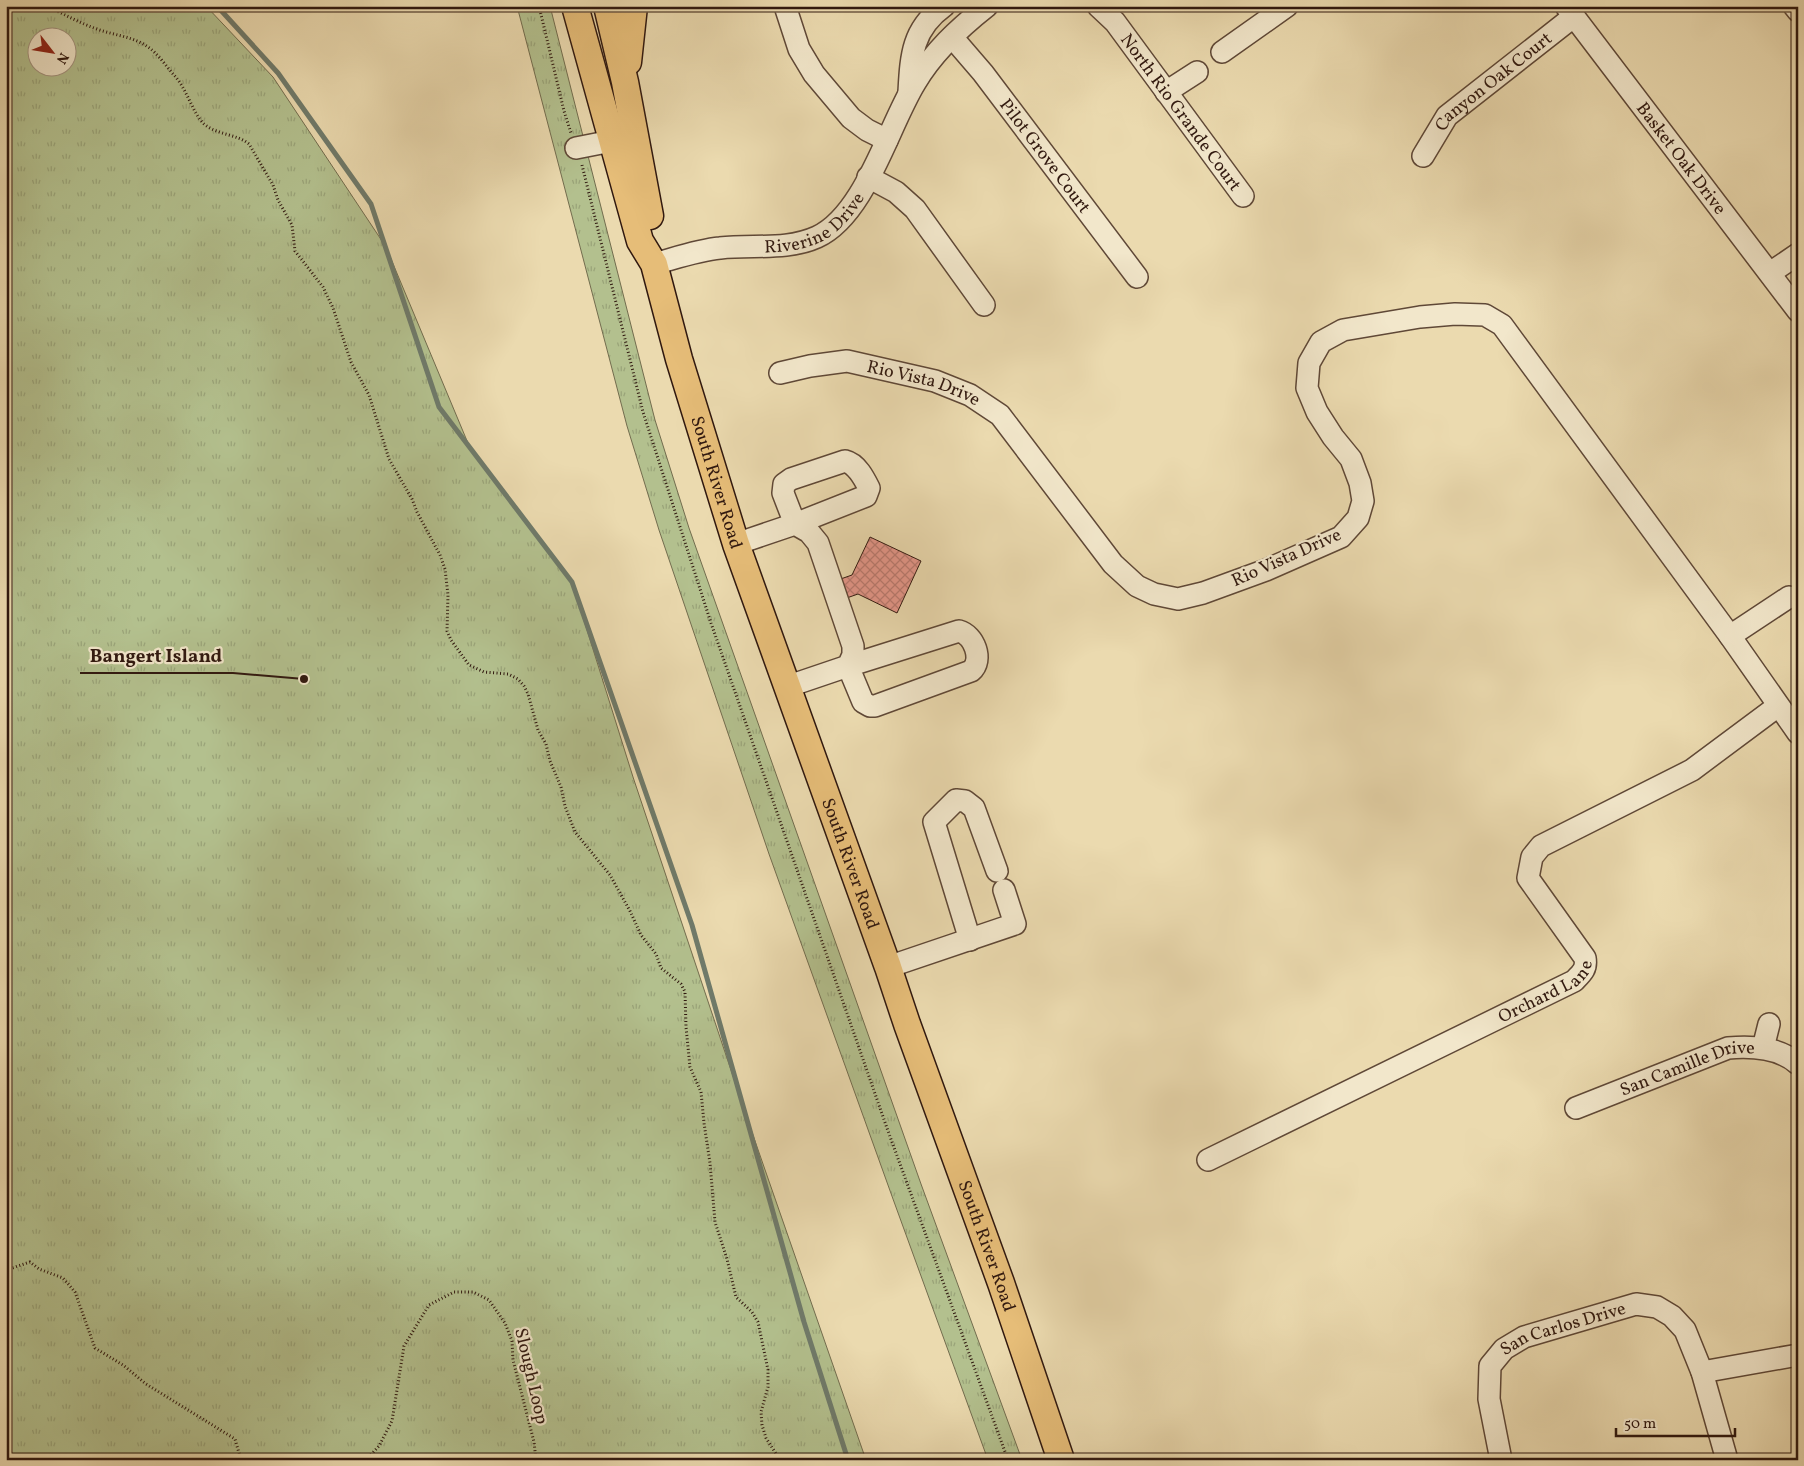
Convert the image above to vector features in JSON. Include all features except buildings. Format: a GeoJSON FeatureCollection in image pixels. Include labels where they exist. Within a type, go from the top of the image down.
{"type":"FeatureCollection","features":[{"type":"Feature","properties":{"kind":"main road","name":"South River Road"},"geometry":{"type":"LineString","coordinates":[[575,6],[600,100],[620,139],[655,238],[654,264],[679,359],[736,544],[1001,1283],[1061,1460]]}},
{"type":"Feature","properties":{"kind":"main road"},"geometry":{"type":"LineString","coordinates":[[587,6],[620,139]]}},
{"type":"Feature","properties":{"kind":"main road","name":"South River Road"},"geometry":{"type":"LineString","coordinates":[[607,6],[626,85],[620,139]]}},
{"type":"Feature","properties":{"kind":"main road"},"geometry":{"type":"LineString","coordinates":[[626,85],[634,6]]}},
{"type":"Feature","properties":{"kind":"street"},"geometry":{"type":"LineString","coordinates":[[785,6],[799,50],[814,74],[851,118],[867,130],[886,140]]}},
{"type":"Feature","properties":{"kind":"street","name":"Riverine Drive"},"geometry":{"type":"LineString","coordinates":[[909,93],[910,60],[915,42],[926,24],[944,6]]}},
{"type":"Feature","properties":{"kind":"street","name":"Riverine Drive"},"geometry":{"type":"LineString","coordinates":[[654,264],[712,249],[793,245],[816,237],[838,224],[853,206],[909,93],[926,66],[952,37],[987,6]]}},
{"type":"Feature","properties":{"kind":"street","name":"North Rio Grande Court"},"geometry":{"type":"LineString","coordinates":[[1098,6],[1114,22],[1243,196]]}},
{"type":"Feature","properties":{"kind":"street"},"geometry":{"type":"LineString","coordinates":[[1222,52],[1287,6]]}},
{"type":"Feature","properties":{"kind":"street"},"geometry":{"type":"LineString","coordinates":[[1794,6],[1798,12]]}},
{"type":"Feature","properties":{"kind":"street","name":"Canyon Oak Court"},"geometry":{"type":"LineString","coordinates":[[1423,156],[1447,116],[1570,11]]}},
{"type":"Feature","properties":{"kind":"street","name":"Basket Oak Drive"},"geometry":{"type":"LineString","coordinates":[[1570,11],[1798,312]]}},
{"type":"Feature","properties":{"kind":"street","name":"Pilot Grove Court"},"geometry":{"type":"LineString","coordinates":[[952,37],[989,80],[1137,277]]}},
{"type":"Feature","properties":{"kind":"street"},"geometry":{"type":"LineString","coordinates":[[1166,92],[1197,72]]}},
{"type":"Feature","properties":{"kind":"street"},"geometry":{"type":"LineString","coordinates":[[576,148],[620,139]]}},
{"type":"Feature","properties":{"kind":"street"},"geometry":{"type":"LineString","coordinates":[[868,177],[896,192],[914,209],[984,305]]}},
{"type":"Feature","properties":{"kind":"street"},"geometry":{"type":"LineString","coordinates":[[1770,273],[1798,254]]}},
{"type":"Feature","properties":{"kind":"street","name":"Rio Vista Drive"},"geometry":{"type":"LineString","coordinates":[[780,373],[810,366],[847,361],[935,382],[970,396],[1000,415],[1113,564],[1137,586],[1154,594],[1178,600],[1266,570],[1341,537],[1358,518],[1363,501],[1360,482],[1351,459],[1333,437],[1317,412],[1307,388],[1309,363],[1322,342],[1343,330],[1455,314],[1485,315],[1502,325],[1798,732]]}},
{"type":"Feature","properties":{"kind":"street"},"geometry":{"type":"LineString","coordinates":[[736,544],[795,524],[809,532],[818,544],[853,646],[853,655],[848,666],[863,702],[870,706],[875,706],[965,675],[975,668],[978,658],[972,640],[968,635],[959,631],[848,666],[786,686]]}},
{"type":"Feature","properties":{"kind":"street"},"geometry":{"type":"LineString","coordinates":[[1730,636],[1788,597]]}},
{"type":"Feature","properties":{"kind":"street","name":"Orchard Lane"},"geometry":{"type":"LineString","coordinates":[[1208,1160],[1574,981],[1584,971],[1586,965],[1585,958],[1528,878],[1532,857],[1541,846],[1692,770],[1778,706]]}},
{"type":"Feature","properties":{"kind":"street"},"geometry":{"type":"LineString","coordinates":[[888,967],[970,940],[1015,924],[974,808],[965,801],[956,800],[934,822],[970,940]]}},
{"type":"Feature","properties":{"kind":"street"},"geometry":{"type":"LineString","coordinates":[[1763,1048],[1769,1024]]}},
{"type":"Feature","properties":{"kind":"street","name":"San Camille Drive"},"geometry":{"type":"LineString","coordinates":[[1576,1108],[1728,1048],[1744,1046],[1763,1048],[1781,1054],[1798,1064]]}},
{"type":"Feature","properties":{"kind":"street","name":"San Carlos Drive"},"geometry":{"type":"LineString","coordinates":[[1501,1460],[1489,1400],[1490,1366],[1504,1349],[1524,1337],[1636,1304],[1657,1307],[1672,1316],[1685,1330],[1702,1372],[1727,1460]]}},
{"type":"Feature","properties":{"kind":"street"},"geometry":{"type":"LineString","coordinates":[[1702,1372],[1798,1355]]}},
{"type":"Feature","properties":{"kind":"path"},"geometry":{"type":"LineString","coordinates":[[45,6],[97,29],[130,38],[145,45],[156,53],[182,84],[198,117],[206,125],[227,136],[243,140],[249,144],[273,185],[278,200],[292,225],[295,252],[322,287],[333,308],[351,362],[369,395],[389,459],[412,499],[440,555],[445,569],[448,595],[447,631],[451,640],[469,665],[484,672],[508,674],[518,679],[524,686],[538,730],[546,744],[550,761],[561,786],[565,806],[575,832],[610,875],[641,935],[656,954],[661,968],[681,984],[686,992],[690,1067],[701,1092],[710,1163],[714,1222],[727,1259],[736,1296],[752,1312],[758,1322],[768,1370],[768,1387],[761,1412],[762,1425],[766,1438],[780,1460]]}},
{"type":"Feature","properties":{"kind":"path"},"geometry":{"type":"LineString","coordinates":[[539,6],[564,111],[580,159],[643,412],[710,623],[810,902],[888,1131],[1008,1460]]}},
{"type":"Feature","properties":{"kind":"path"},"geometry":{"type":"LineString","coordinates":[[6,619],[10,638],[6,644]]}},
{"type":"Feature","properties":{"kind":"path"},"geometry":{"type":"LineString","coordinates":[[6,1270],[30,1262],[39,1269],[63,1278],[75,1292],[95,1348],[123,1365],[146,1384],[235,1439],[241,1460]]}},
{"type":"Feature","properties":{"kind":"path","name":"Slough Loop"},"geometry":{"type":"LineString","coordinates":[[366,1460],[379,1446],[392,1421],[404,1346],[429,1305],[454,1292],[473,1292],[489,1300],[505,1323],[512,1340],[513,1360],[534,1442],[536,1460]]}},
{"type":"Feature","properties":{"kind":"green space"},"geometry":{"type":"Polygon","coordinates":[[[6,6],[206,6],[273,77],[386,247],[470,448],[572,582],[633,777],[747,1118],[866,1460],[6,1460],[6,6]]]}},
{"type":"Feature","properties":{"kind":"green space"},"geometry":{"type":"Polygon","coordinates":[[[517,6],[550,6],[655,420],[689,528],[921,1184],[1022,1460],[988,1460],[769,854],[659,530],[627,426],[517,6]]]}},
{"type":"Feature","properties":{"kind":"waterway"},"geometry":{"type":"LineString","coordinates":[[217,6],[278,73],[371,204],[439,407],[572,582],[692,925],[804,1322],[848,1460]]}},
{"type":"Feature","properties":{"kind":"place","name":"Bangert Island"},"geometry":{"type":"Point","coordinates":[304,679]}}]}
